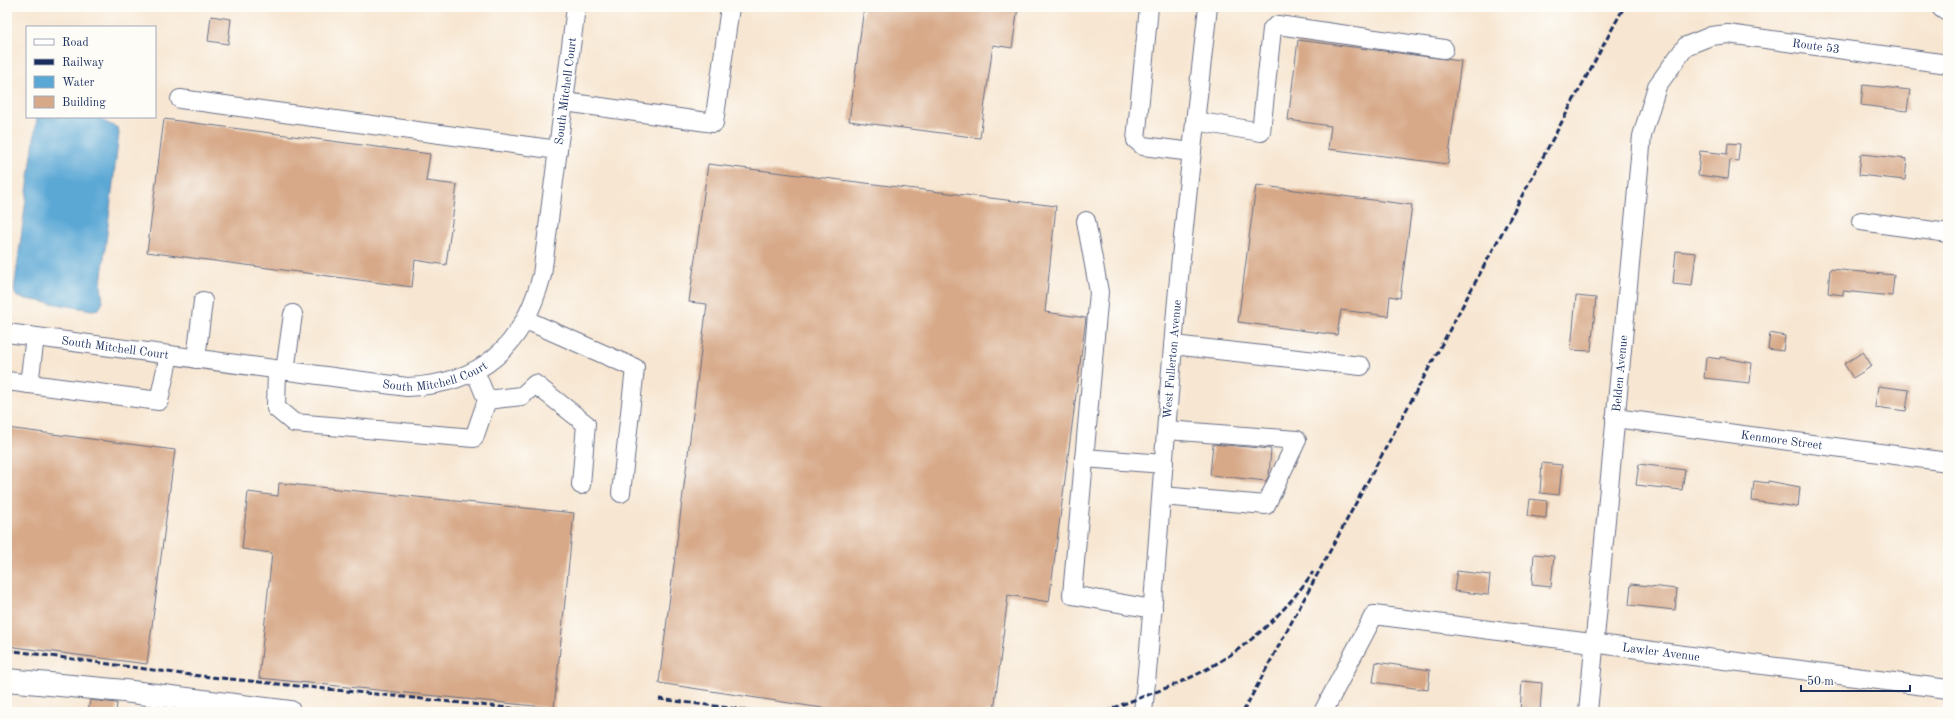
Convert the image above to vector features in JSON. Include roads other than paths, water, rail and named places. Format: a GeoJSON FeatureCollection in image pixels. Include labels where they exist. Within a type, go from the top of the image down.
{"type":"FeatureCollection","features":[{"type":"Feature","properties":{"kind":"main road"},"geometry":{"type":"LineString","coordinates":[[1943,7],[1948,8]]}},
{"type":"Feature","properties":{"kind":"main road"},"geometry":{"type":"LineString","coordinates":[[7,680],[124,691],[290,712]]}},
{"type":"Feature","properties":{"kind":"street","name":"South Mitchell Court"},"geometry":{"type":"LineString","coordinates":[[7,333],[407,387],[441,384],[475,371],[493,361],[514,338],[526,320],[533,305],[542,275],[576,7]]}},
{"type":"Feature","properties":{"kind":"street"},"geometry":{"type":"LineString","coordinates":[[565,102],[714,123],[730,7]]}},
{"type":"Feature","properties":{"kind":"street"},"geometry":{"type":"LineString","coordinates":[[1149,7],[1136,140],[1143,146],[1192,152]]}},
{"type":"Feature","properties":{"kind":"street","name":"West Fullerton Avenue"},"geometry":{"type":"LineString","coordinates":[[1143,712],[1153,609],[1173,345],[1208,7]]}},
{"type":"Feature","properties":{"kind":"street"},"geometry":{"type":"LineString","coordinates":[[1195,121],[1261,132],[1272,29],[1278,26],[1444,49]]}},
{"type":"Feature","properties":{"kind":"street","name":"Route 53"},"geometry":{"type":"LineString","coordinates":[[1686,46],[1711,36],[1728,34],[1948,64]]}},
{"type":"Feature","properties":{"kind":"street","name":"Belden Avenue"},"geometry":{"type":"LineString","coordinates":[[1588,712],[1642,136],[1657,86],[1686,46]]}},
{"type":"Feature","properties":{"kind":"street"},"geometry":{"type":"LineString","coordinates":[[180,99],[558,150]]}},
{"type":"Feature","properties":{"kind":"street"},"geometry":{"type":"LineString","coordinates":[[1086,221],[1099,292],[1072,595],[1153,609]]}},
{"type":"Feature","properties":{"kind":"street"},"geometry":{"type":"LineString","coordinates":[[1861,221],[1948,233]]}},
{"type":"Feature","properties":{"kind":"street"},"geometry":{"type":"LineString","coordinates":[[196,359],[203,301]]}},
{"type":"Feature","properties":{"kind":"street"},"geometry":{"type":"LineString","coordinates":[[293,314],[281,371],[276,408],[294,423],[474,438],[487,400],[475,371]]}},
{"type":"Feature","properties":{"kind":"street"},"geometry":{"type":"LineString","coordinates":[[526,320],[635,368],[621,493]]}},
{"type":"Feature","properties":{"kind":"street"},"geometry":{"type":"LineString","coordinates":[[29,384],[35,337]]}},
{"type":"Feature","properties":{"kind":"street"},"geometry":{"type":"LineString","coordinates":[[1173,345],[1361,366]]}},
{"type":"Feature","properties":{"kind":"street"},"geometry":{"type":"LineString","coordinates":[[7,381],[159,401],[168,355]]}},
{"type":"Feature","properties":{"kind":"street"},"geometry":{"type":"LineString","coordinates":[[487,400],[522,396],[535,384],[586,424],[581,485]]}},
{"type":"Feature","properties":{"kind":"street","name":"Kenmore Street"},"geometry":{"type":"LineString","coordinates":[[1615,418],[1948,462]]}},
{"type":"Feature","properties":{"kind":"street"},"geometry":{"type":"LineString","coordinates":[[1162,496],[1266,505],[1297,440],[1167,430]]}},
{"type":"Feature","properties":{"kind":"street"},"geometry":{"type":"LineString","coordinates":[[1084,458],[1164,464]]}},
{"type":"Feature","properties":{"kind":"street","name":"Lawler Avenue"},"geometry":{"type":"LineString","coordinates":[[1323,712],[1374,615],[1948,689]]}},
{"type":"Feature","properties":{"kind":"water"},"geometry":{"type":"Polygon","coordinates":[[[37,118],[100,118],[118,128],[119,133],[101,284],[103,302],[99,309],[92,310],[21,298],[16,296],[14,290],[37,118]]]}},
{"type":"Feature","properties":{"kind":"railway"},"geometry":{"type":"LineString","coordinates":[[1243,712],[1624,7]]}},
{"type":"Feature","properties":{"kind":"railway"},"geometry":{"type":"LineString","coordinates":[[1105,712],[1122,704],[1176,684],[1217,664],[1253,638],[1269,624],[1285,608],[1313,572]]}},
{"type":"Feature","properties":{"kind":"railway"},"geometry":{"type":"LineString","coordinates":[[7,650],[182,674],[548,712]]}},
{"type":"Feature","properties":{"kind":"railway"},"geometry":{"type":"LineString","coordinates":[[659,699],[762,712]]}}]}
